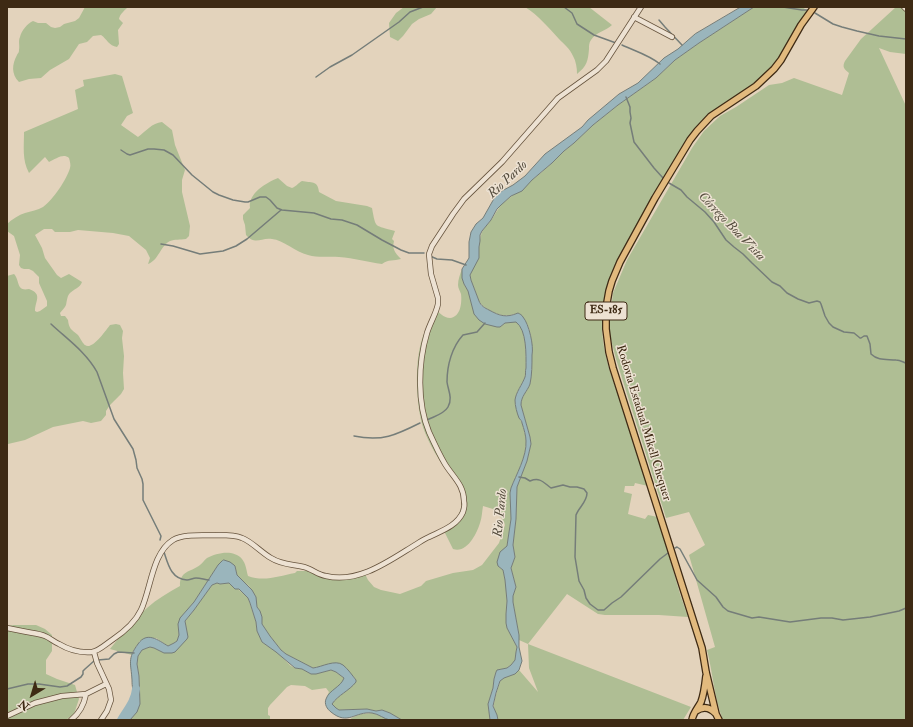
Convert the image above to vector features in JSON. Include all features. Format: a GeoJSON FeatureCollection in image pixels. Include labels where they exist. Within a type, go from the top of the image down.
{"type":"FeatureCollection","features":[{"type":"Feature","properties":{"kind":"main road","name":"Rodovia Estadual Mikell Chequer"},"geometry":{"type":"LineString","coordinates":[[706,672],[706,663],[700,641],[609,352],[606,317],[608,297],[612,281],[620,262],[655,198],[690,140],[711,116],[756,86],[774,69],[814,7]]}},
{"type":"Feature","properties":{"kind":"main road","name":"ES-185"},"geometry":{"type":"LineString","coordinates":[[692,720],[703,697],[706,672]]}},
{"type":"Feature","properties":{"kind":"main road","name":"ES-185"},"geometry":{"type":"LineString","coordinates":[[706,672],[718,718]]}},
{"type":"Feature","properties":{"kind":"main road","name":"ES-185"},"geometry":{"type":"LineString","coordinates":[[696,712],[702,708],[708,708],[714,711],[718,718]]}},
{"type":"Feature","properties":{"kind":"street"},"geometry":{"type":"LineString","coordinates":[[7,628],[41,635],[73,650],[94,652],[124,632],[134,621],[145,601],[159,555],[165,546],[178,537],[228,535],[241,538],[266,555],[280,562],[309,569],[325,576],[340,578],[357,575],[371,570],[451,526],[463,513],[465,503],[463,489],[445,464],[430,434],[424,414],[421,388],[421,363],[427,332],[438,304],[438,298],[431,274],[429,259],[430,250],[464,199],[502,162],[558,98],[597,70],[606,61],[641,7]]}},
{"type":"Feature","properties":{"kind":"street"},"geometry":{"type":"LineString","coordinates":[[634,17],[672,37]]}},
{"type":"Feature","properties":{"kind":"street"},"geometry":{"type":"LineString","coordinates":[[94,652],[111,700],[107,711],[101,720]]}},
{"type":"Feature","properties":{"kind":"street"},"geometry":{"type":"LineString","coordinates":[[7,716],[35,703],[62,696],[86,694],[106,684]]}},
{"type":"Feature","properties":{"kind":"street"},"geometry":{"type":"LineString","coordinates":[[71,720],[81,709],[86,694]]}},
{"type":"Feature","properties":{"kind":"green space"},"geometry":{"type":"Polygon","coordinates":[[[85,7],[128,7],[121,14],[119,19],[123,23],[118,30],[119,44],[117,47],[110,44],[101,35],[93,36],[87,42],[79,44],[69,59],[50,70],[41,78],[19,82],[16,79],[13,65],[19,52],[19,39],[25,28],[33,21],[38,23],[46,23],[55,28],[60,27],[79,18],[85,7]]]}},
{"type":"Feature","properties":{"kind":"green space"},"geometry":{"type":"Polygon","coordinates":[[[404,7],[437,7],[431,14],[412,24],[398,41],[390,37],[389,23],[396,13],[404,7]]]}},
{"type":"Feature","properties":{"kind":"green space"},"geometry":{"type":"Polygon","coordinates":[[[525,7],[589,7],[612,25],[593,37],[589,44],[586,63],[577,74],[575,60],[569,49],[539,18],[525,7]]]}},
{"type":"Feature","properties":{"kind":"green space"},"geometry":{"type":"Polygon","coordinates":[[[754,7],[802,7],[808,11],[801,20],[774,69],[695,132],[608,286],[604,301],[602,332],[607,361],[611,376],[632,432],[648,486],[635,483],[634,486],[625,486],[624,492],[632,494],[628,514],[645,519],[648,515],[658,517],[688,617],[598,614],[567,594],[528,644],[519,640],[513,602],[516,587],[511,568],[515,557],[513,545],[516,519],[517,487],[527,461],[531,444],[521,405],[522,399],[531,381],[532,345],[528,326],[518,313],[500,315],[486,308],[479,301],[470,275],[479,253],[480,240],[484,228],[503,203],[542,172],[593,125],[656,78],[675,60],[699,43],[754,7]]]}},
{"type":"Feature","properties":{"kind":"green space"},"geometry":{"type":"Polygon","coordinates":[[[896,7],[901,7],[906,12],[906,54],[890,52],[879,48],[906,106],[906,720],[723,720],[707,650],[715,647],[689,555],[705,545],[689,512],[666,518],[610,336],[610,318],[613,293],[627,260],[692,148],[704,131],[720,116],[769,85],[782,83],[794,78],[842,95],[849,73],[844,68],[845,61],[861,39],[896,7]]]}},
{"type":"Feature","properties":{"kind":"green space"},"geometry":{"type":"Polygon","coordinates":[[[115,74],[122,76],[133,113],[127,116],[121,125],[138,137],[152,126],[162,122],[172,130],[175,145],[185,170],[182,180],[182,192],[190,226],[189,236],[186,239],[172,240],[167,243],[155,259],[148,264],[150,258],[146,250],[129,236],[78,230],[70,232],[55,232],[52,229],[44,229],[35,235],[42,248],[45,258],[57,275],[61,278],[69,274],[82,282],[80,286],[69,294],[66,306],[60,313],[61,316],[65,316],[68,320],[71,329],[78,335],[84,345],[88,346],[95,343],[110,325],[120,325],[123,331],[124,389],[110,405],[106,411],[106,415],[101,421],[91,423],[83,421],[53,427],[25,440],[7,444],[7,276],[14,274],[22,289],[29,289],[36,293],[37,298],[35,311],[40,311],[47,306],[47,301],[39,283],[39,277],[33,271],[21,268],[19,265],[20,255],[14,236],[7,231],[7,224],[18,216],[41,208],[47,204],[63,183],[70,166],[69,158],[67,157],[59,157],[49,162],[45,157],[29,173],[24,158],[24,132],[78,109],[75,90],[84,86],[83,80],[115,74]]]}},
{"type":"Feature","properties":{"kind":"green space"},"geometry":{"type":"Polygon","coordinates":[[[278,178],[287,186],[292,188],[302,181],[314,183],[316,184],[319,192],[336,201],[372,208],[374,220],[377,225],[395,231],[392,239],[394,241],[394,249],[401,259],[384,262],[382,264],[345,258],[308,255],[276,240],[253,240],[246,235],[243,215],[250,208],[250,203],[255,193],[263,186],[278,178]]]}},
{"type":"Feature","properties":{"kind":"green space"},"geometry":{"type":"Polygon","coordinates":[[[462,269],[464,284],[472,304],[485,324],[500,327],[505,323],[516,321],[522,330],[526,350],[525,376],[515,400],[525,435],[526,447],[523,459],[511,488],[511,519],[507,546],[498,566],[503,570],[506,584],[507,628],[517,647],[514,662],[507,668],[496,672],[488,704],[490,720],[402,720],[382,710],[339,710],[332,704],[338,697],[351,687],[356,680],[353,676],[320,667],[313,668],[281,650],[262,624],[262,617],[256,604],[256,597],[249,586],[237,575],[235,566],[218,565],[194,602],[183,615],[178,624],[179,635],[177,641],[174,643],[168,646],[156,638],[140,641],[132,655],[110,649],[127,628],[142,613],[167,593],[180,586],[181,577],[186,572],[200,565],[207,558],[220,553],[230,553],[238,556],[244,563],[248,576],[254,578],[272,578],[295,573],[297,571],[308,571],[329,579],[344,579],[364,572],[374,587],[400,594],[421,586],[426,581],[453,573],[473,570],[482,565],[499,543],[505,525],[503,520],[493,509],[483,506],[479,527],[471,542],[467,546],[458,550],[453,549],[444,531],[457,518],[462,502],[461,491],[456,481],[442,464],[428,440],[421,421],[418,396],[417,365],[423,336],[435,308],[448,318],[454,317],[459,312],[461,305],[461,294],[458,283],[462,269]]]}},
{"type":"Feature","properties":{"kind":"green space"},"geometry":{"type":"Polygon","coordinates":[[[217,583],[229,583],[248,598],[256,622],[257,631],[262,642],[279,654],[291,666],[302,669],[311,674],[331,670],[344,678],[343,683],[327,696],[329,692],[326,688],[312,690],[305,686],[291,685],[287,687],[268,708],[270,720],[130,720],[140,704],[137,664],[138,656],[142,650],[150,647],[164,653],[187,633],[185,621],[212,585],[217,583]]]}},
{"type":"Feature","properties":{"kind":"green space"},"geometry":{"type":"Polygon","coordinates":[[[36,625],[45,629],[52,635],[52,651],[46,660],[46,674],[75,685],[79,699],[74,714],[66,720],[7,720],[7,636],[8,626],[36,625]]]}},
{"type":"Feature","properties":{"kind":"green space"},"geometry":{"type":"Polygon","coordinates":[[[528,644],[691,707],[683,720],[498,720],[494,705],[501,679],[515,674],[519,670],[538,692],[529,668],[528,644]]]}},
{"type":"Feature","properties":{"kind":"green space"},"geometry":{"type":"Polygon","coordinates":[[[372,713],[389,720],[352,720],[351,718],[361,714],[372,713]]]}},
{"type":"Feature","properties":{"kind":"water"},"geometry":{"type":"Polygon","coordinates":[[[741,7],[754,7],[675,60],[656,78],[593,125],[532,180],[522,191],[511,196],[501,205],[480,235],[479,258],[470,275],[479,301],[485,308],[500,315],[506,316],[518,313],[522,315],[532,341],[532,373],[530,384],[521,402],[531,444],[527,461],[517,487],[516,519],[513,545],[515,557],[511,568],[516,587],[513,602],[522,661],[519,670],[515,674],[500,681],[493,706],[498,720],[490,720],[488,704],[496,672],[497,670],[507,668],[511,665],[515,660],[517,647],[507,628],[505,580],[503,570],[498,566],[497,562],[500,552],[507,546],[511,519],[510,493],[526,447],[525,432],[517,412],[515,400],[525,376],[526,350],[522,331],[516,322],[505,323],[500,327],[497,327],[485,324],[474,314],[468,291],[462,278],[462,269],[469,258],[469,242],[471,232],[476,224],[483,218],[496,195],[525,176],[545,154],[582,127],[588,120],[619,94],[638,83],[664,58],[678,49],[695,34],[741,7]]]}},
{"type":"Feature","properties":{"kind":"water"},"geometry":{"type":"Polygon","coordinates":[[[224,560],[235,566],[237,575],[252,590],[256,597],[257,607],[262,617],[262,624],[281,650],[313,668],[332,663],[340,663],[347,668],[356,682],[332,704],[336,708],[339,710],[382,710],[402,720],[390,720],[372,713],[342,718],[331,712],[326,706],[326,699],[344,678],[331,670],[311,674],[302,669],[295,668],[262,642],[257,631],[256,622],[248,598],[239,589],[235,589],[229,583],[217,583],[212,585],[185,621],[188,637],[175,652],[164,653],[150,647],[142,650],[138,656],[137,664],[140,704],[137,712],[130,720],[122,720],[133,705],[130,661],[138,644],[141,640],[149,637],[168,646],[177,641],[179,635],[178,624],[180,618],[194,602],[218,565],[224,560]]]}},
{"type":"Feature","properties":{"kind":"waterway"},"geometry":{"type":"LineString","coordinates":[[316,77],[330,67],[352,55],[399,22],[410,12],[423,7]]}},
{"type":"Feature","properties":{"kind":"waterway"},"geometry":{"type":"LineString","coordinates":[[564,7],[572,13],[577,24],[594,35],[616,43]]}},
{"type":"Feature","properties":{"kind":"waterway"},"geometry":{"type":"LineString","coordinates":[[755,7],[760,7]]}},
{"type":"Feature","properties":{"kind":"waterway"},"geometry":{"type":"LineString","coordinates":[[783,7],[807,10]]}},
{"type":"Feature","properties":{"kind":"waterway"},"geometry":{"type":"LineString","coordinates":[[815,13],[833,24],[842,27],[879,36],[906,39]]}},
{"type":"Feature","properties":{"kind":"waterway"},"geometry":{"type":"LineString","coordinates":[[659,20],[682,45]]}},
{"type":"Feature","properties":{"kind":"waterway"},"geometry":{"type":"LineString","coordinates":[[622,45],[647,56],[660,64]]}},
{"type":"Feature","properties":{"kind":"waterway","name":"Córrego Boa Vista"},"geometry":{"type":"LineString","coordinates":[[626,97],[630,107],[630,123],[634,142],[663,178]]}},
{"type":"Feature","properties":{"kind":"waterway"},"geometry":{"type":"LineString","coordinates":[[121,150],[130,155],[148,149],[164,150],[173,155],[192,175],[219,195],[245,202],[260,197],[266,197],[277,208],[282,210],[314,213],[331,219],[342,220],[357,225],[401,250],[409,253],[424,253]]}},
{"type":"Feature","properties":{"kind":"waterway","name":"Córrego Boa Vista"},"geometry":{"type":"LineString","coordinates":[[669,183],[681,190],[705,212],[726,240],[772,282],[798,299],[809,303],[817,301],[820,302],[825,316],[833,327],[844,332],[854,333],[860,338],[867,336],[871,354],[874,356],[880,359],[897,360],[906,363]]}},
{"type":"Feature","properties":{"kind":"waterway"},"geometry":{"type":"LineString","coordinates":[[161,244],[200,254],[223,251],[236,246],[247,239],[281,210]]}},
{"type":"Feature","properties":{"kind":"waterway"},"geometry":{"type":"LineString","coordinates":[[430,256],[437,259],[452,260],[466,265]]}},
{"type":"Feature","properties":{"kind":"waterway"},"geometry":{"type":"LineString","coordinates":[[427,420],[439,415],[448,407],[450,397],[447,376],[449,363],[456,345],[463,335],[477,332],[485,323]]}},
{"type":"Feature","properties":{"kind":"waterway"},"geometry":{"type":"LineString","coordinates":[[51,324],[82,352],[97,372],[114,419],[133,449],[137,468],[143,484],[143,500],[161,536],[160,540]]}},
{"type":"Feature","properties":{"kind":"waterway"},"geometry":{"type":"LineString","coordinates":[[354,436],[364,438],[381,438],[404,431],[420,423]]}},
{"type":"Feature","properties":{"kind":"waterway"},"geometry":{"type":"LineString","coordinates":[[519,477],[530,481],[539,480],[551,488],[563,485],[577,487],[584,489],[587,493],[586,499],[576,515],[575,557],[579,581],[586,598],[590,604],[598,610],[604,610],[621,597],[668,553]]}},
{"type":"Feature","properties":{"kind":"waterway"},"geometry":{"type":"LineString","coordinates":[[675,548],[677,547],[680,549],[697,580],[716,597],[723,607],[728,611],[752,618],[759,617],[790,622],[821,618],[843,620],[870,617],[899,611],[906,608]]}},
{"type":"Feature","properties":{"kind":"waterway"},"geometry":{"type":"LineString","coordinates":[[164,552],[171,570],[177,577],[187,580],[196,578],[209,580]]}},
{"type":"Feature","properties":{"kind":"waterway"},"geometry":{"type":"LineString","coordinates":[[98,660],[109,659],[118,652],[134,653]]}},
{"type":"Feature","properties":{"kind":"waterway"},"geometry":{"type":"LineString","coordinates":[[7,689],[28,684],[60,687],[67,686],[81,677],[83,671],[94,661]]}},
{"type":"Feature","properties":{"kind":"waterway","name":"Rio Pardo"},"geometry":{"type":"LineString","coordinates":[[121,720],[132,701],[136,689]]}}]}
